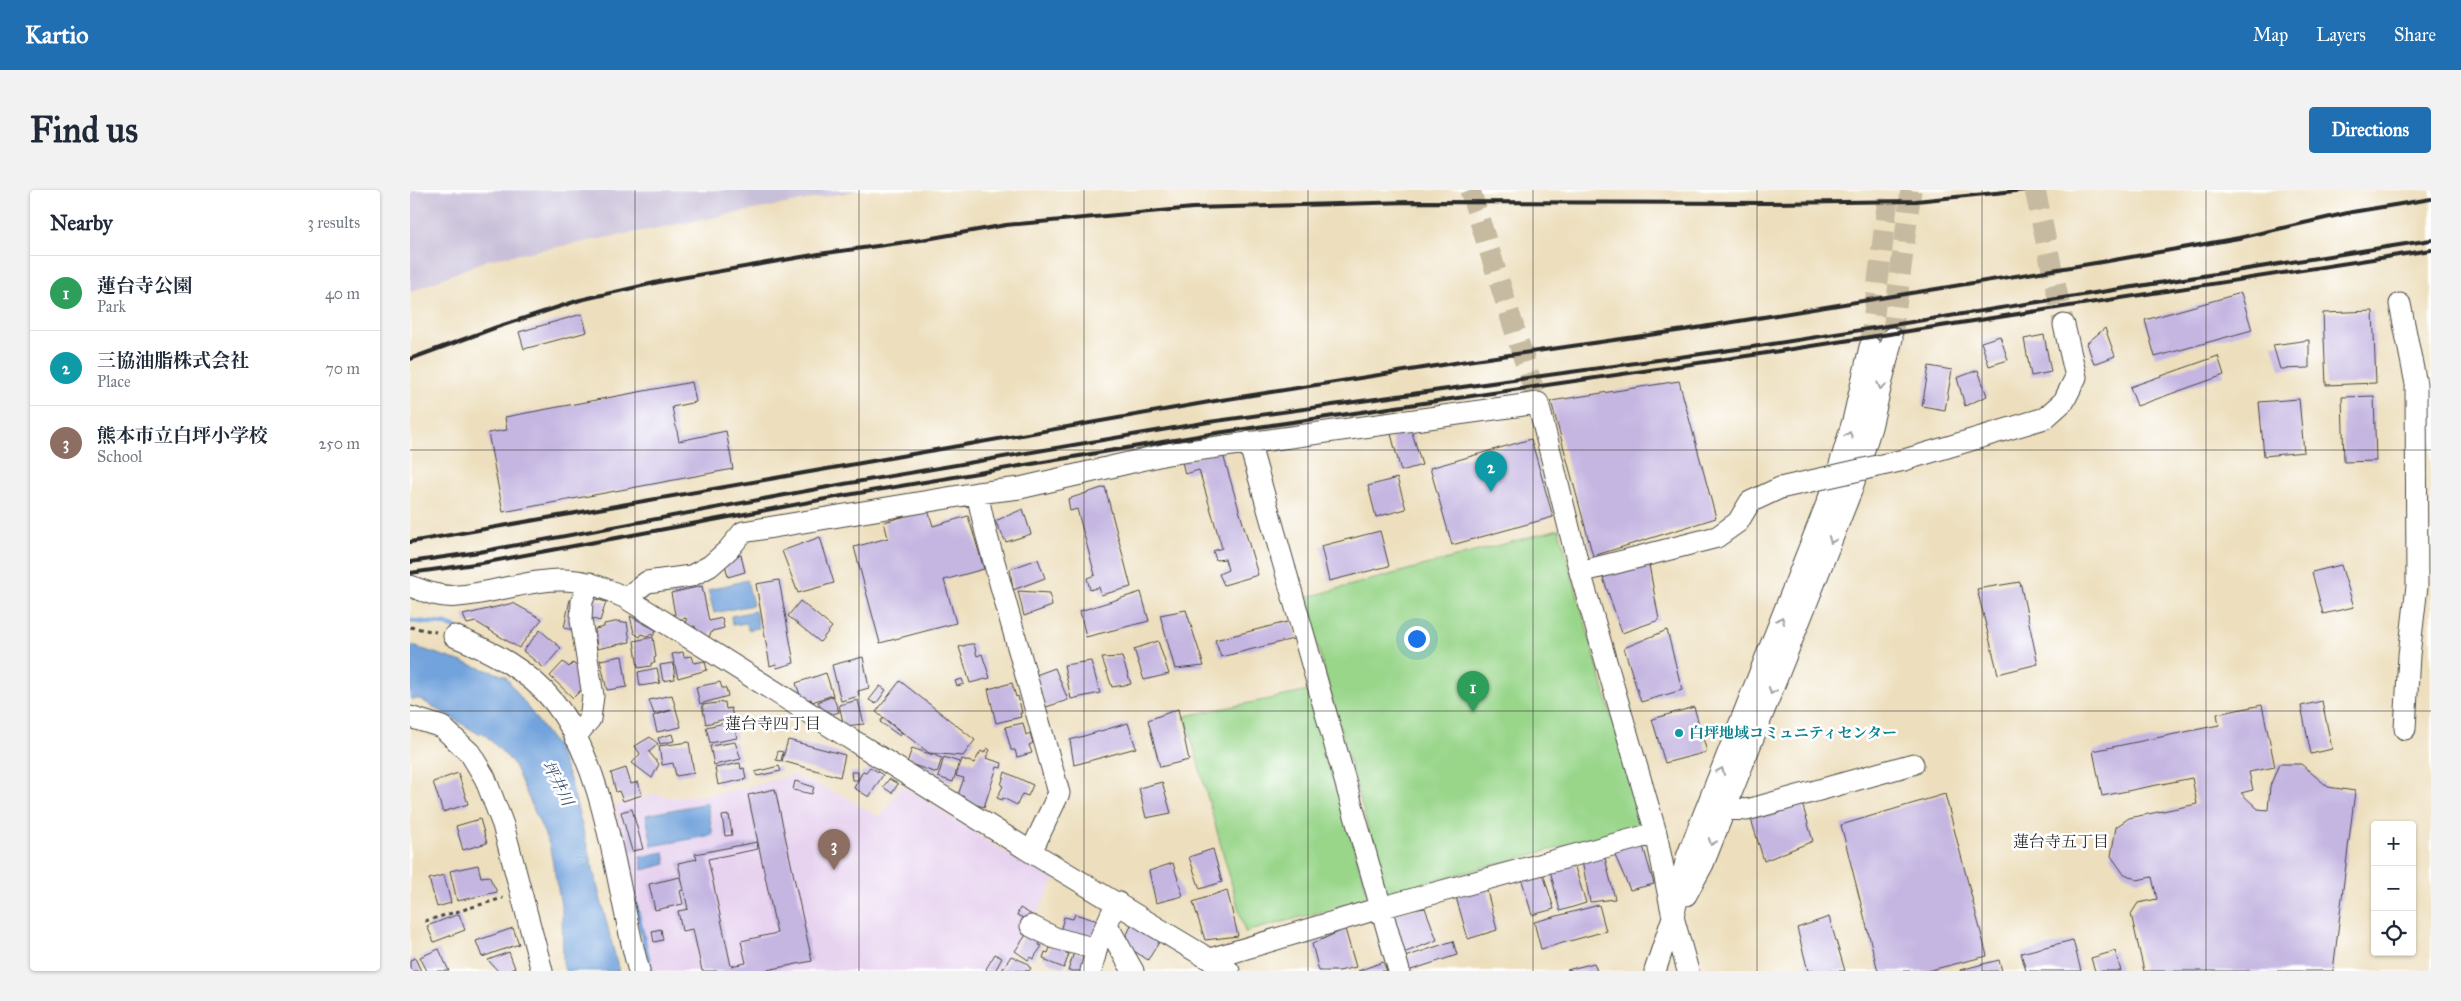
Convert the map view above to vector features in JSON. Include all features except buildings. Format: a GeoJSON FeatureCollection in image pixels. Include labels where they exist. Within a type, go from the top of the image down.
{"type":"FeatureCollection","features":[{"type":"Feature","properties":{"kind":"street"},"geometry":{"type":"LineString","coordinates":[[2400,304],[2416,384],[2417,586],[2409,654],[2405,729]]}},
{"type":"Feature","properties":{"kind":"street"},"geometry":{"type":"LineString","coordinates":[[1580,572],[1717,537],[1738,522],[1750,502],[1780,488],[1904,460],[2045,418],[2064,401],[2076,377],[2064,325]]}},
{"type":"Feature","properties":{"kind":"street"},"geometry":{"type":"LineString","coordinates":[[1673,917],[1703,864],[1852,490],[1871,427],[1892,338]]}},
{"type":"Feature","properties":{"kind":"street"},"geometry":{"type":"LineString","coordinates":[[1655,971],[1673,917],[1687,857],[1833,488],[1853,422],[1870,348]]}},
{"type":"Feature","properties":{"kind":"street"},"geometry":{"type":"LineString","coordinates":[[626,598],[647,582],[691,576],[710,566],[728,550],[743,532],[977,493],[1020,488],[1167,454],[1538,403],[1580,572],[1656,833],[1673,917],[1688,971]]}},
{"type":"Feature","properties":{"kind":"street"},"geometry":{"type":"LineString","coordinates":[[1249,442],[1399,971]]}},
{"type":"Feature","properties":{"kind":"street"},"geometry":{"type":"LineString","coordinates":[[977,493],[986,533],[1059,793],[1031,852]]}},
{"type":"Feature","properties":{"kind":"street"},"geometry":{"type":"LineString","coordinates":[[410,586],[437,595],[458,596],[529,582],[574,580],[590,583],[626,598],[1031,852],[1229,971]]}},
{"type":"Feature","properties":{"kind":"street"},"geometry":{"type":"LineString","coordinates":[[575,736],[590,719],[594,696],[581,620],[582,602],[590,583]]}},
{"type":"Feature","properties":{"kind":"street"},"geometry":{"type":"LineString","coordinates":[[454,636],[484,648],[516,667],[553,702],[575,736],[589,768],[599,801],[638,971]]}},
{"type":"Feature","properties":{"kind":"street"},"geometry":{"type":"LineString","coordinates":[[410,717],[442,727],[470,753],[485,778],[503,825],[542,971]]}},
{"type":"Feature","properties":{"kind":"street"},"geometry":{"type":"LineString","coordinates":[[1726,808],[1747,810],[1913,764]]}},
{"type":"Feature","properties":{"kind":"street"},"geometry":{"type":"LineString","coordinates":[[1210,959],[1380,908],[1656,833]]}},
{"type":"Feature","properties":{"kind":"street"},"geometry":{"type":"LineString","coordinates":[[1091,971],[1096,949],[1117,902]]}},
{"type":"Feature","properties":{"kind":"street"},"geometry":{"type":"LineString","coordinates":[[1107,925],[1133,971]]}},
{"type":"Feature","properties":{"kind":"street"},"geometry":{"type":"LineString","coordinates":[[1031,926],[1055,938],[1096,949]]}},
{"type":"Feature","properties":{"kind":"path"},"geometry":{"type":"LineString","coordinates":[[410,627],[454,636]]}},
{"type":"Feature","properties":{"kind":"path"},"geometry":{"type":"LineString","coordinates":[[425,921],[521,893]]}},
{"type":"Feature","properties":{"kind":"shaded area"},"geometry":{"type":"Polygon","coordinates":[[[410,190],[860,190],[487,260],[410,292],[410,190]]]}},
{"type":"Feature","properties":{"kind":"shaded area"},"geometry":{"type":"Polygon","coordinates":[[[792,775],[844,796],[881,816],[902,785],[1023,864],[1055,878],[1039,910],[999,971],[654,971],[615,806],[657,794],[673,798],[713,794],[792,775]]]}},
{"type":"Feature","properties":{"kind":"green space"},"geometry":{"type":"Polygon","coordinates":[[[1559,529],[1642,826],[1386,893],[1304,598],[1559,529]]]}},
{"type":"Feature","properties":{"kind":"green space"},"geometry":{"type":"Polygon","coordinates":[[[1309,691],[1369,899],[1245,932],[1185,716],[1309,691]]]}},
{"type":"Feature","properties":{"kind":"water"},"geometry":{"type":"Polygon","coordinates":[[[747,580],[753,605],[714,613],[708,590],[747,580]]]}},
{"type":"Feature","properties":{"kind":"water"},"geometry":{"type":"Polygon","coordinates":[[[755,611],[759,628],[748,630],[747,623],[732,625],[731,616],[755,611]]]}},
{"type":"Feature","properties":{"kind":"water","name":"坪井川"},"geometry":{"type":"Polygon","coordinates":[[[410,645],[505,676],[556,746],[570,779],[619,971],[565,971],[563,963],[562,910],[549,844],[513,763],[482,732],[479,734],[420,699],[410,699],[410,645]]]}},
{"type":"Feature","properties":{"kind":"water"},"geometry":{"type":"Polygon","coordinates":[[[707,803],[713,835],[652,846],[646,815],[707,803]]]}},
{"type":"Feature","properties":{"kind":"water"},"geometry":{"type":"Polygon","coordinates":[[[664,852],[666,864],[643,870],[640,857],[664,852]]]}},
{"type":"Feature","properties":{"kind":"waterway"},"geometry":{"type":"LineString","coordinates":[[410,621],[446,624],[456,628]]}},
{"type":"Feature","properties":{"kind":"waterway"},"geometry":{"type":"LineString","coordinates":[[623,852],[651,971]]}},
{"type":"Feature","properties":{"kind":"tunnel"},"geometry":{"type":"LineString","coordinates":[[1470,190],[1538,403]]}},
{"type":"Feature","properties":{"kind":"tunnel"},"geometry":{"type":"LineString","coordinates":[[1870,347],[1889,190]]}},
{"type":"Feature","properties":{"kind":"tunnel"},"geometry":{"type":"LineString","coordinates":[[1892,338],[1911,190]]}},
{"type":"Feature","properties":{"kind":"tunnel"},"geometry":{"type":"LineString","coordinates":[[2035,190],[2064,325]]}},
{"type":"Feature","properties":{"kind":"railway"},"geometry":{"type":"LineString","coordinates":[[410,359],[497,327],[580,300],[663,281],[819,254],[921,240],[1006,225],[1193,208],[1410,202],[1767,203],[1916,201],[2025,190]]}},
{"type":"Feature","properties":{"kind":"railway"},"geometry":{"type":"LineString","coordinates":[[410,542],[1215,401],[1467,361],[1684,330],[2114,260],[2239,238],[2352,212],[2431,199]]}},
{"type":"Feature","properties":{"kind":"railway"},"geometry":{"type":"LineString","coordinates":[[410,562],[479,552],[844,484],[1209,422],[1759,346],[2431,240]]}},
{"type":"Feature","properties":{"kind":"railway"},"geometry":{"type":"LineString","coordinates":[[410,573],[482,563],[847,495],[1210,434],[1760,354],[2431,250]]}},
{"type":"Feature","properties":{"kind":"place","name":"三協油脂株式会社"},"geometry":{"type":"Point","coordinates":[1491,492]}},
{"type":"Feature","properties":{"kind":"place","name":"蓮台寺公園"},"geometry":{"type":"Point","coordinates":[1473,712]}},
{"type":"Feature","properties":{"kind":"place","name":"白坪地域コミュニティセンター"},"geometry":{"type":"Point","coordinates":[1679,733]}},
{"type":"Feature","properties":{"kind":"place","name":"熊本市立白坪小学校"},"geometry":{"type":"Point","coordinates":[834,870]}},
{"type":"Feature","properties":{"kind":"district","name":"蓮台寺四丁目"},"geometry":{"type":"Point","coordinates":[773,723]}},
{"type":"Feature","properties":{"kind":"district","name":"蓮台寺五丁目"},"geometry":{"type":"Point","coordinates":[2061,841]}}]}
